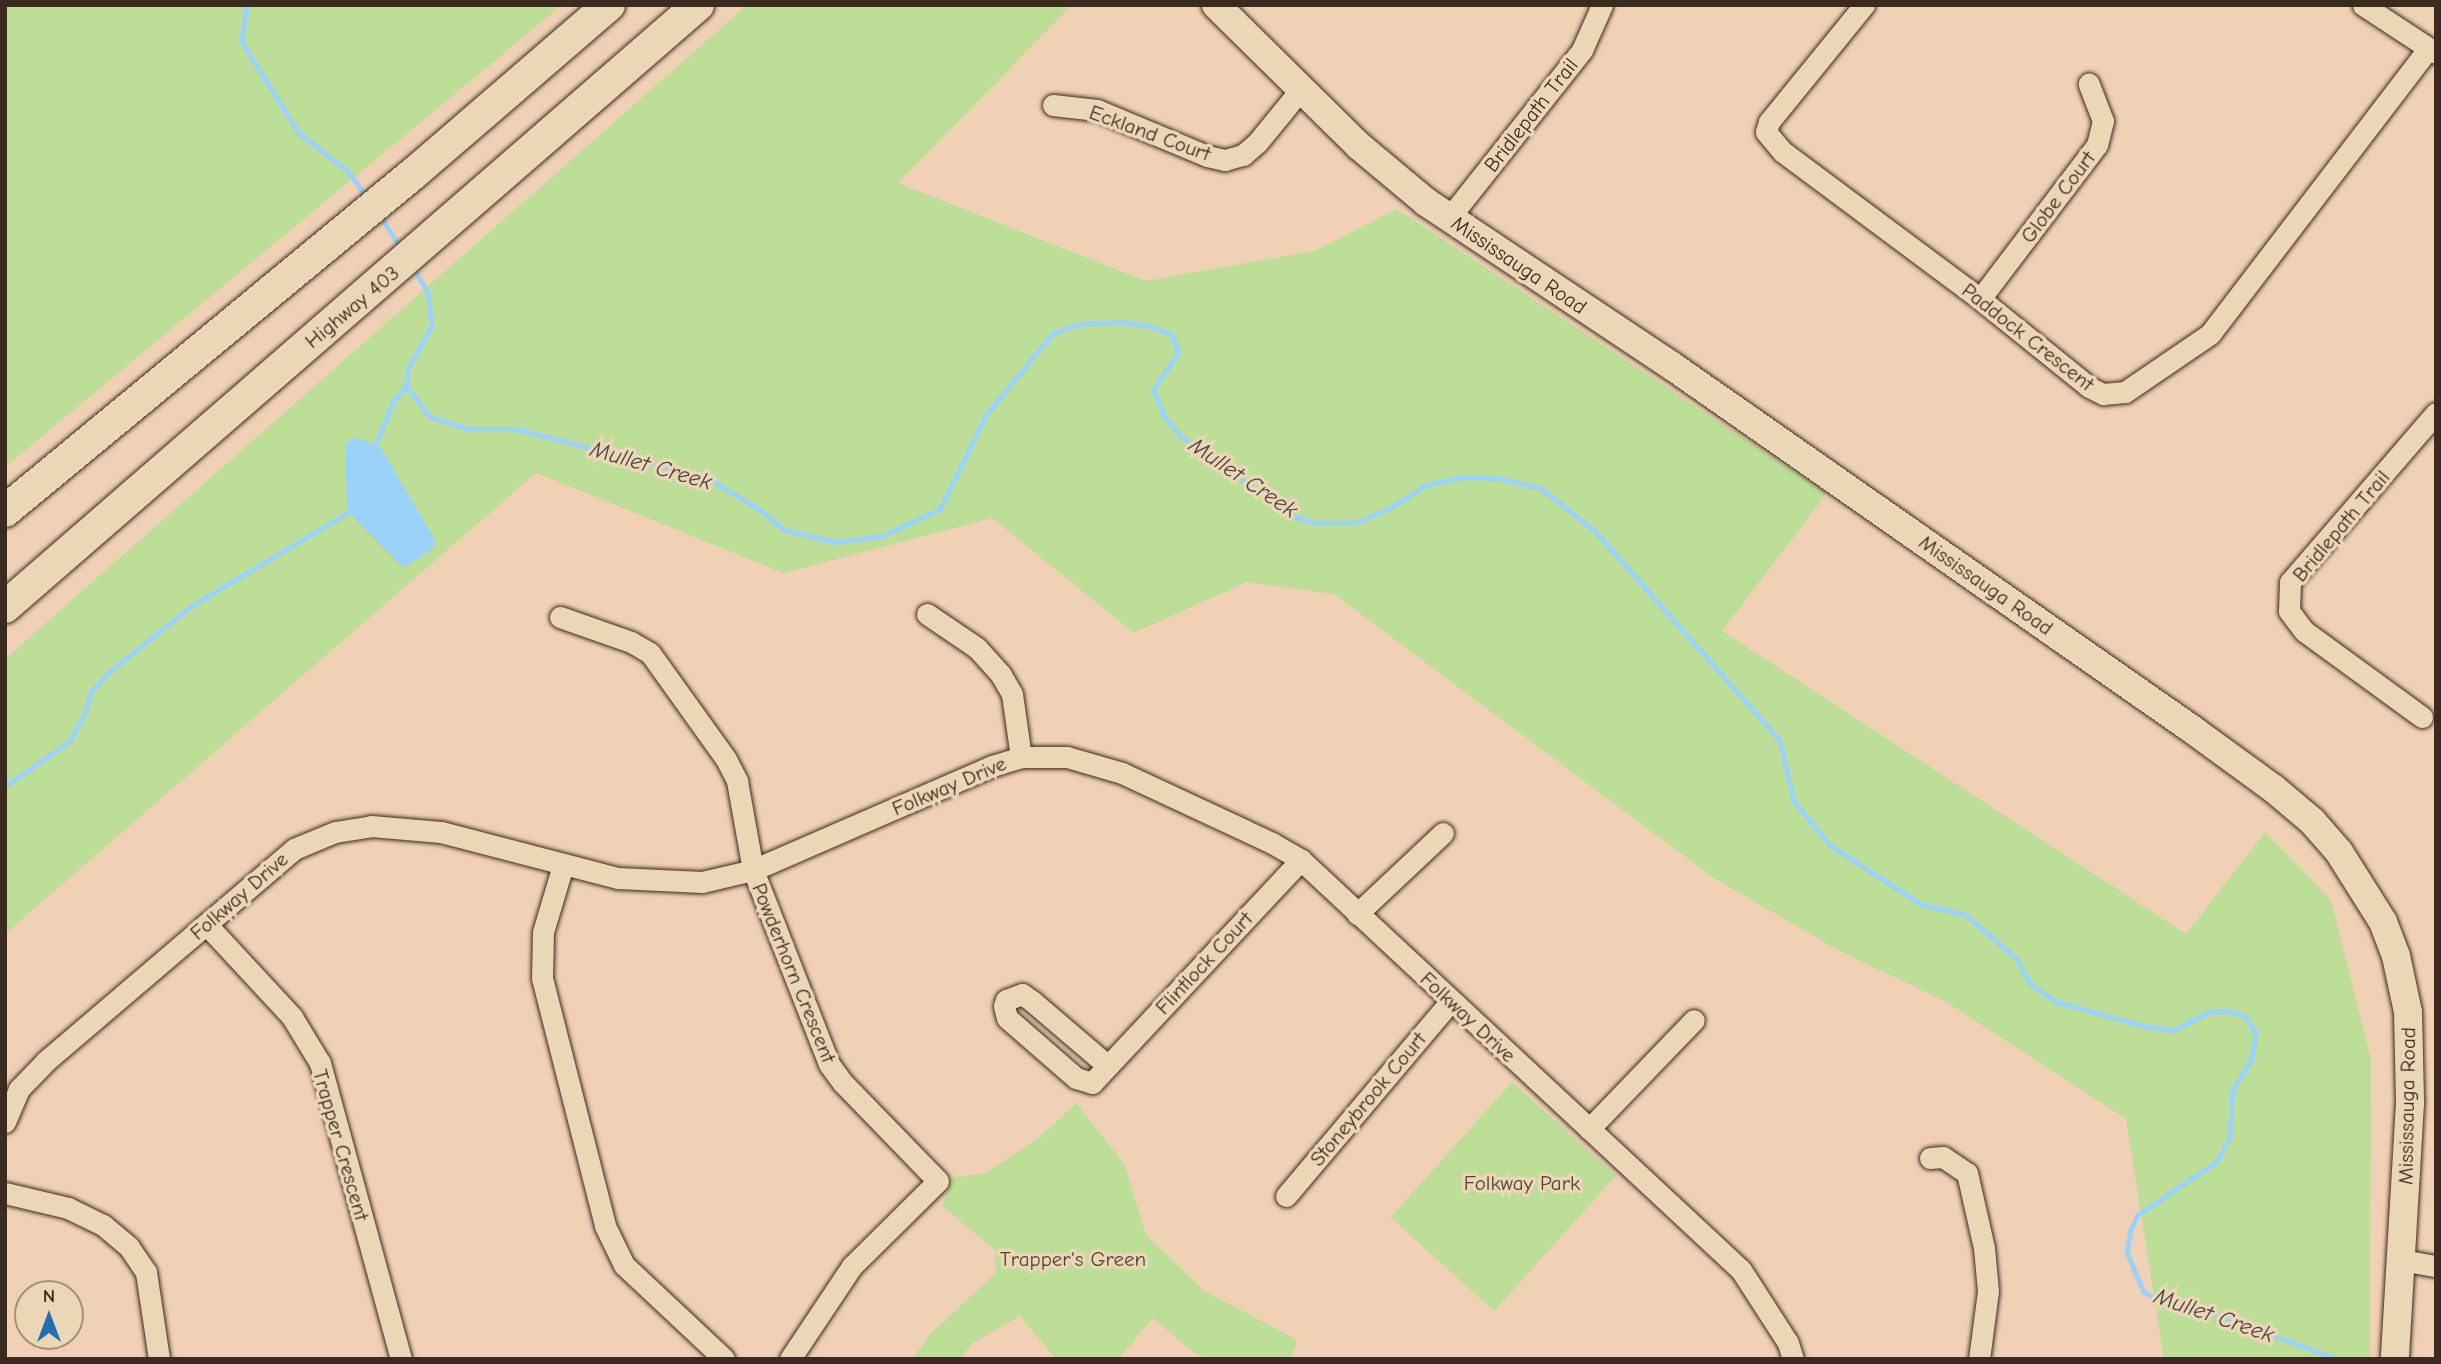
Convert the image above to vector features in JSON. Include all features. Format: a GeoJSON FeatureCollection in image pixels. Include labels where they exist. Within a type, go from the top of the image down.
{"type":"FeatureCollection","features":[{"type":"Feature","properties":{"kind":"highway"},"geometry":{"type":"LineString","coordinates":[[5,511],[412,174],[609,5]]}},
{"type":"Feature","properties":{"kind":"highway","name":"Highway 403"},"geometry":{"type":"LineString","coordinates":[[5,607],[698,5]]}},
{"type":"Feature","properties":{"kind":"main road","name":"Mississauga Road"},"geometry":{"type":"LineString","coordinates":[[1216,5],[1387,170],[1449,218],[1672,366],[1864,499],[2193,730],[2312,821],[2339,852],[2383,922],[2401,976],[2410,1032],[2410,1103],[2396,1352]]}},
{"type":"Feature","properties":{"kind":"street","name":"Bridlepath Trail"},"geometry":{"type":"LineString","coordinates":[[1449,218],[1583,50],[1602,5]]}},
{"type":"Feature","properties":{"kind":"street","name":"Paddock Crescent"},"geometry":{"type":"LineString","coordinates":[[1864,5],[1769,122],[1766,132],[1783,152],[1980,299],[2089,387],[2103,394],[2125,393],[2210,334],[2432,51]]}},
{"type":"Feature","properties":{"kind":"street"},"geometry":{"type":"LineString","coordinates":[[2363,5],[2432,51]]}},
{"type":"Feature","properties":{"kind":"street","name":"Globe Court"},"geometry":{"type":"LineString","coordinates":[[1980,299],[2097,145],[2103,121],[2089,84]]}},
{"type":"Feature","properties":{"kind":"street","name":"Eckland Court"},"geometry":{"type":"LineString","coordinates":[[1053,105],[1097,110],[1207,156],[1225,160],[1243,155],[1257,143],[1301,89]]}},
{"type":"Feature","properties":{"kind":"street","name":"Bridlepath Trail"},"geometry":{"type":"LineString","coordinates":[[2422,717],[2304,631],[2289,611],[2290,582],[2429,436],[2436,413]]}},
{"type":"Feature","properties":{"kind":"street"},"geometry":{"type":"LineString","coordinates":[[927,614],[977,648],[1001,675],[1012,694],[1021,757]]}},
{"type":"Feature","properties":{"kind":"street"},"geometry":{"type":"LineString","coordinates":[[560,617],[631,642],[650,653],[664,669],[737,781],[753,870]]}},
{"type":"Feature","properties":{"kind":"street","name":"Folkway Drive"},"geometry":{"type":"LineString","coordinates":[[5,1122],[19,1089],[46,1061],[294,849],[335,832],[371,826],[441,832],[618,878],[702,881],[753,870],[992,766],[1021,757],[1067,757],[1122,773],[1272,843],[1301,860],[1450,1002],[1741,1270],[1788,1343],[1793,1359]]}},
{"type":"Feature","properties":{"kind":"street"},"geometry":{"type":"LineString","coordinates":[[1357,914],[1443,833]]}},
{"type":"Feature","properties":{"kind":"street","name":"Flintlock Court"},"geometry":{"type":"LineString","coordinates":[[1108,1066],[1022,994],[1006,1000],[1003,1006],[1007,1018],[1076,1078],[1092,1083],[1108,1066],[1301,860]]}},
{"type":"Feature","properties":{"kind":"street"},"geometry":{"type":"LineString","coordinates":[[563,865],[543,932],[542,978],[605,1226],[624,1265],[724,1359]]}},
{"type":"Feature","properties":{"kind":"street","name":"Powderhorn Crescent"},"geometry":{"type":"LineString","coordinates":[[753,870],[829,1064],[843,1083],[937,1181],[852,1266],[790,1359]]}},
{"type":"Feature","properties":{"kind":"street","name":"Trapper Crescent"},"geometry":{"type":"LineString","coordinates":[[206,924],[292,1017],[320,1063],[401,1359]]}},
{"type":"Feature","properties":{"kind":"street","name":"Stoneybrook Court"},"geometry":{"type":"LineString","coordinates":[[1286,1196],[1450,1002]]}},
{"type":"Feature","properties":{"kind":"street"},"geometry":{"type":"LineString","coordinates":[[1589,1129],[1695,1020]]}},
{"type":"Feature","properties":{"kind":"street"},"geometry":{"type":"LineString","coordinates":[[1930,1158],[1943,1157],[1967,1173],[1984,1248],[1988,1291],[1979,1359]]}},
{"type":"Feature","properties":{"kind":"street"},"geometry":{"type":"LineString","coordinates":[[5,1193],[68,1208],[103,1225],[130,1247],[146,1272],[159,1359]]}},
{"type":"Feature","properties":{"kind":"street"},"geometry":{"type":"LineString","coordinates":[[2402,1260],[2436,1266]]}},
{"type":"Feature","properties":{"kind":"green space"},"geometry":{"type":"Polygon","coordinates":[[[5,5],[562,5],[5,467],[5,5]]]}},
{"type":"Feature","properties":{"kind":"green space"},"geometry":{"type":"Polygon","coordinates":[[[747,5],[1072,5],[898,183],[1146,281],[1314,251],[1397,209],[1827,493],[1722,631],[2186,934],[2265,832],[2331,900],[2371,1059],[2370,1359],[2164,1359],[2126,1119],[1945,1001],[1840,951],[1712,877],[1334,594],[1247,582],[1134,633],[992,518],[784,573],[536,473],[5,934],[5,659],[747,5]]]}},
{"type":"Feature","properties":{"kind":"green space","name":"Folkway Park"},"geometry":{"type":"Polygon","coordinates":[[[1512,1082],[1616,1176],[1494,1311],[1390,1217],[1512,1082]]]}},
{"type":"Feature","properties":{"kind":"green space","name":"Trapper's Green"},"geometry":{"type":"Polygon","coordinates":[[[1076,1103],[1125,1165],[1146,1235],[1203,1290],[1297,1340],[1291,1359],[1205,1359],[1153,1318],[1118,1359],[1056,1359],[1020,1316],[973,1343],[960,1359],[913,1359],[929,1335],[996,1273],[995,1250],[942,1206],[953,1177],[984,1174],[1040,1137],[1076,1103]]]}},
{"type":"Feature","properties":{"kind":"water"},"geometry":{"type":"Polygon","coordinates":[[[359,438],[381,448],[436,542],[432,549],[407,566],[401,566],[354,518],[347,506],[345,446],[350,439],[359,438]]]}},
{"type":"Feature","properties":{"kind":"waterway","name":"Mullet Creek"},"geometry":{"type":"LineString","coordinates":[[247,5],[242,42],[299,133],[348,171],[368,199]]}},
{"type":"Feature","properties":{"kind":"waterway","name":"Mullet Creek"},"geometry":{"type":"LineString","coordinates":[[381,217],[401,248]]}},
{"type":"Feature","properties":{"kind":"waterway","name":"Mullet Creek"},"geometry":{"type":"LineString","coordinates":[[413,267],[428,292],[432,326],[409,368],[406,386],[430,417],[469,429],[517,429],[711,480],[759,509],[785,530],[835,542],[882,536],[940,509],[986,415],[1052,334],[1079,324],[1121,322],[1150,326],[1172,335],[1179,352],[1154,389],[1164,416],[1181,436],[1292,516],[1317,523],[1354,523],[1387,510],[1426,485],[1463,477],[1499,478],[1542,489],[1595,531],[1780,740],[1794,801],[1831,846],[1921,904],[1966,915],[2016,958],[2031,984],[2057,1002],[2148,1027],[2174,1030],[2209,1012],[2229,1011],[2246,1017],[2256,1033],[2252,1059],[2233,1091],[2230,1138],[2217,1162],[2138,1215],[2131,1230],[2127,1252],[2144,1292],[2170,1306],[2201,1309],[2337,1359]]}},
{"type":"Feature","properties":{"kind":"waterway"},"geometry":{"type":"LineString","coordinates":[[373,450],[394,400],[406,386]]}},
{"type":"Feature","properties":{"kind":"waterway"},"geometry":{"type":"LineString","coordinates":[[5,786],[69,742],[85,713],[91,692],[108,673],[190,607],[354,509]]}}]}
